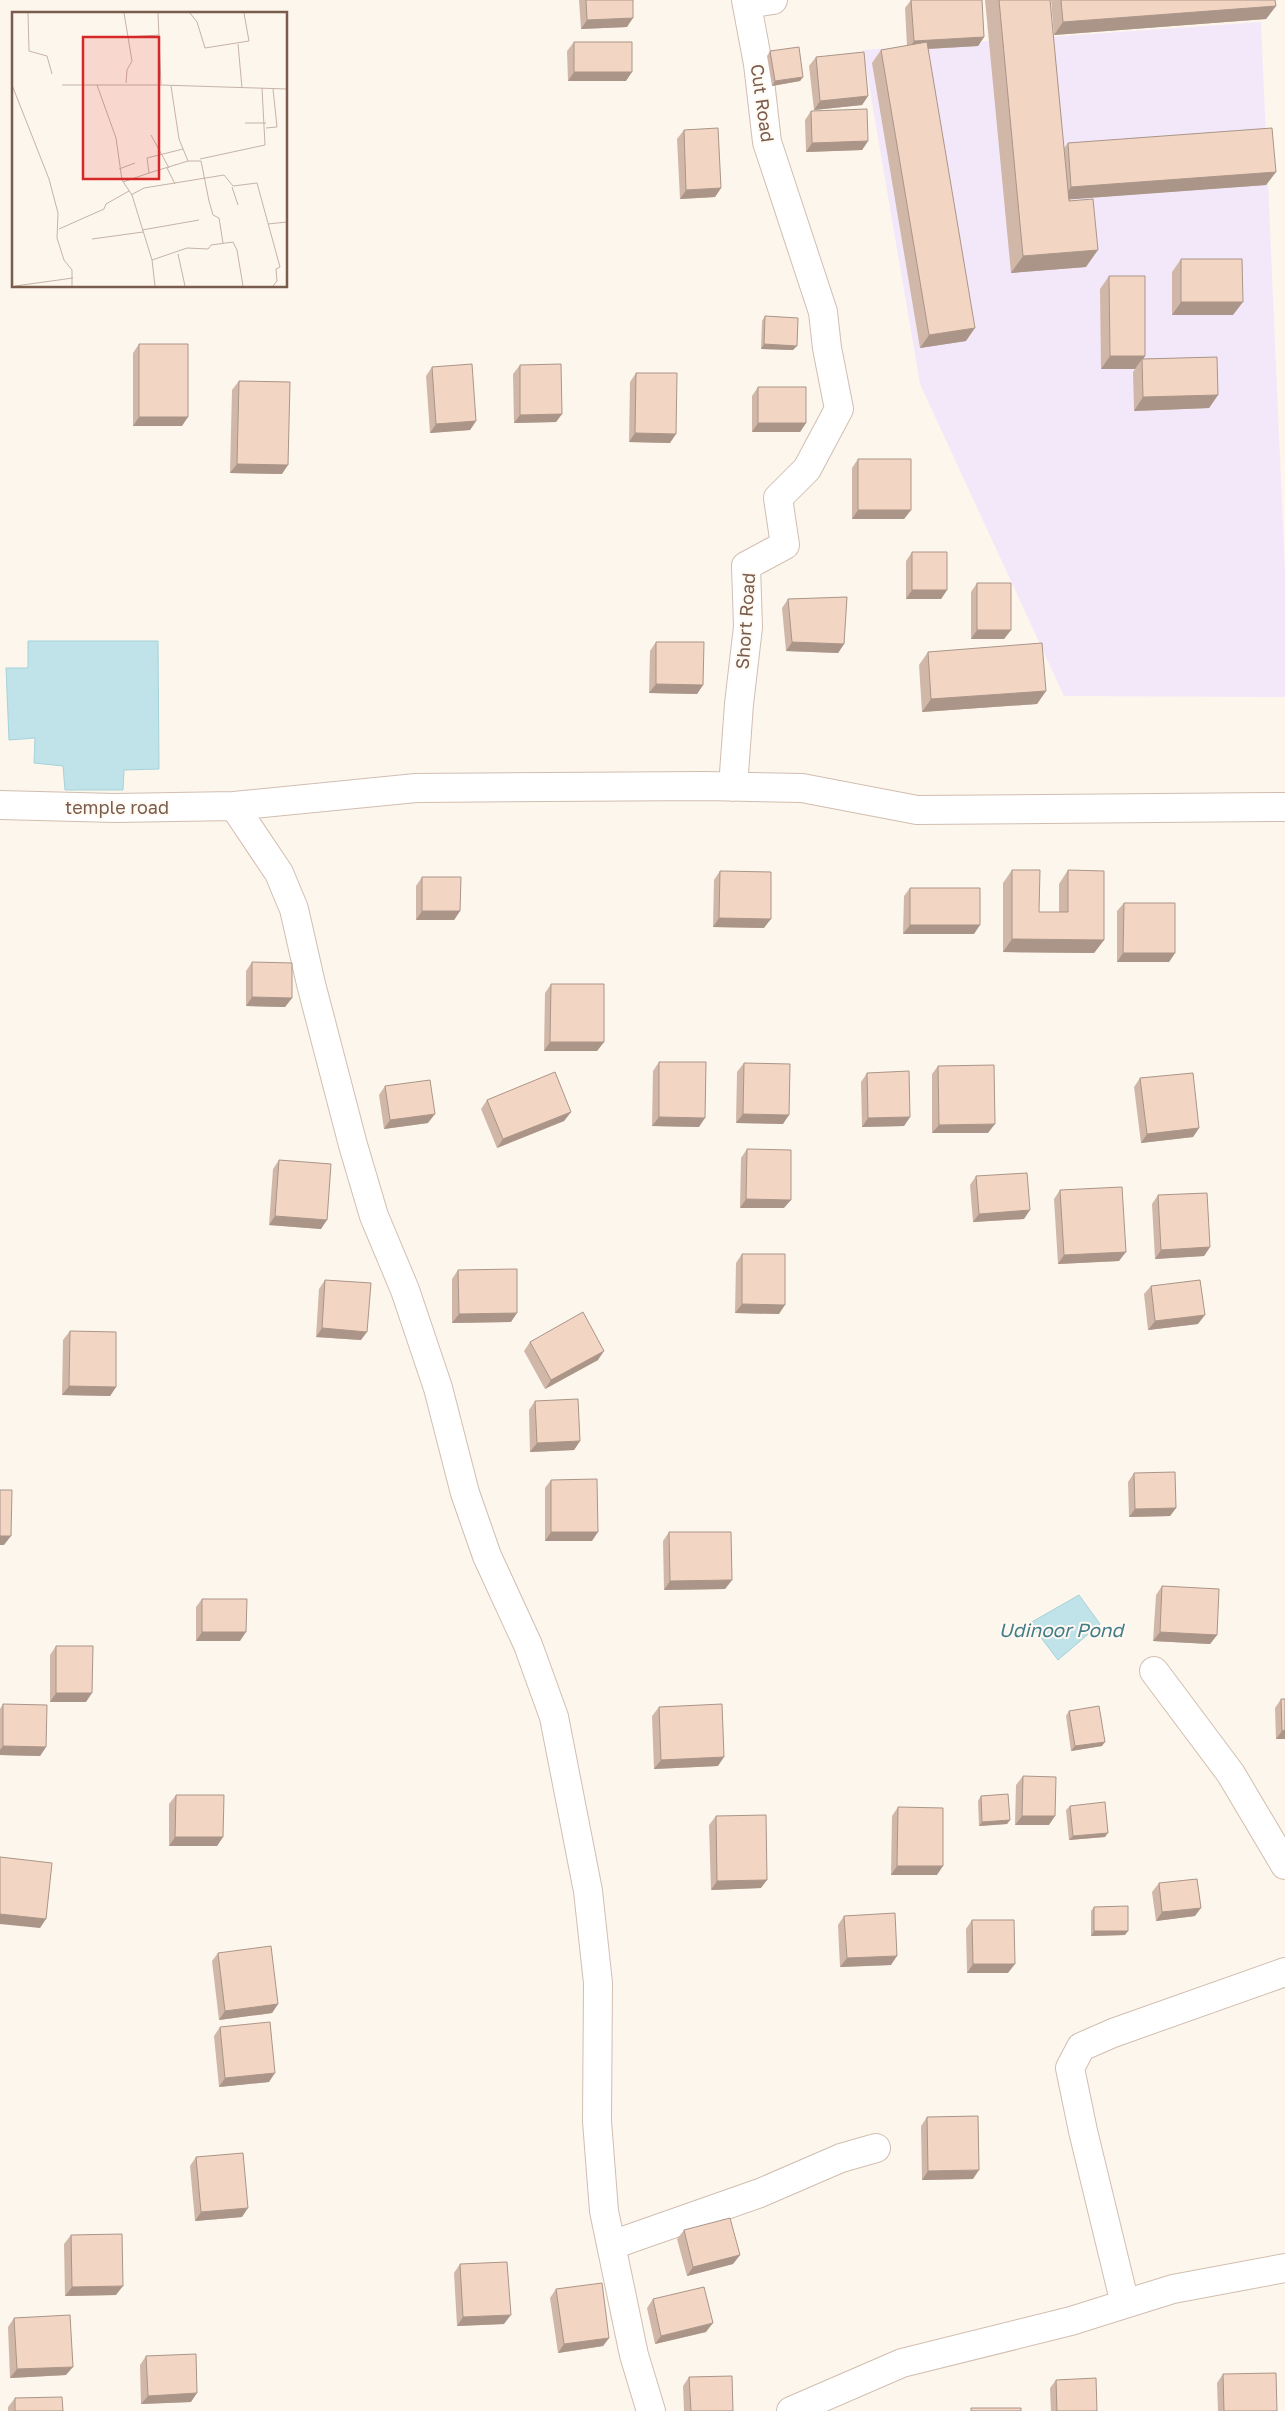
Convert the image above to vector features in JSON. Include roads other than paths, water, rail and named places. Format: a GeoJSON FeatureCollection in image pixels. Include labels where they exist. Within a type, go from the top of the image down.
{"type":"FeatureCollection","features":[{"type":"Feature","properties":{"kind":"street"},"geometry":{"type":"LineString","coordinates":[[746,2],[773,0]]}},
{"type":"Feature","properties":{"kind":"street","name":"Cut Road"},"geometry":{"type":"LineString","coordinates":[[746,2],[758,64],[767,142],[788,204]]}},
{"type":"Feature","properties":{"kind":"street","name":"Short Road"},"geometry":{"type":"LineString","coordinates":[[733,787],[738,704],[748,627],[746,566],[785,544],[778,498],[807,469],[839,409],[827,348],[823,312],[788,204]]}},
{"type":"Feature","properties":{"kind":"street","name":"temple road"},"geometry":{"type":"LineString","coordinates":[[0,806],[115,808],[234,806],[416,788],[733,787],[802,788],[917,810],[1285,807]]}},
{"type":"Feature","properties":{"kind":"street"},"geometry":{"type":"LineString","coordinates":[[234,806],[279,873],[294,909],[353,1145],[374,1216],[405,1290],[438,1388],[465,1493],[484,1547],[528,1645],[554,1717],[589,1900],[598,1983],[597,2121],[604,2211],[634,2355],[651,2411]]}},
{"type":"Feature","properties":{"kind":"street"},"geometry":{"type":"LineString","coordinates":[[1154,1671],[1231,1774],[1285,1865]]}},
{"type":"Feature","properties":{"kind":"street"},"geometry":{"type":"LineString","coordinates":[[1125,2304],[1083,2131],[1070,2068],[1081,2047],[1113,2033],[1285,1972]]}},
{"type":"Feature","properties":{"kind":"street"},"geometry":{"type":"LineString","coordinates":[[612,2244],[760,2193],[841,2158],[876,2148]]}},
{"type":"Feature","properties":{"kind":"street"},"geometry":{"type":"LineString","coordinates":[[791,2411],[902,2363],[1071,2321],[1173,2288],[1285,2268]]}},
{"type":"Feature","properties":{"kind":"water"},"geometry":{"type":"Polygon","coordinates":[[[28,641],[158,641],[159,769],[124,770],[123,790],[65,790],[63,766],[34,763],[35,738],[9,740],[6,668],[28,668],[28,641]]]}},
{"type":"Feature","properties":{"kind":"water","name":"Udinoor Pond"},"geometry":{"type":"Polygon","coordinates":[[[1079,1595],[1100,1624],[1058,1660],[1030,1623],[1079,1595]]]}}]}
